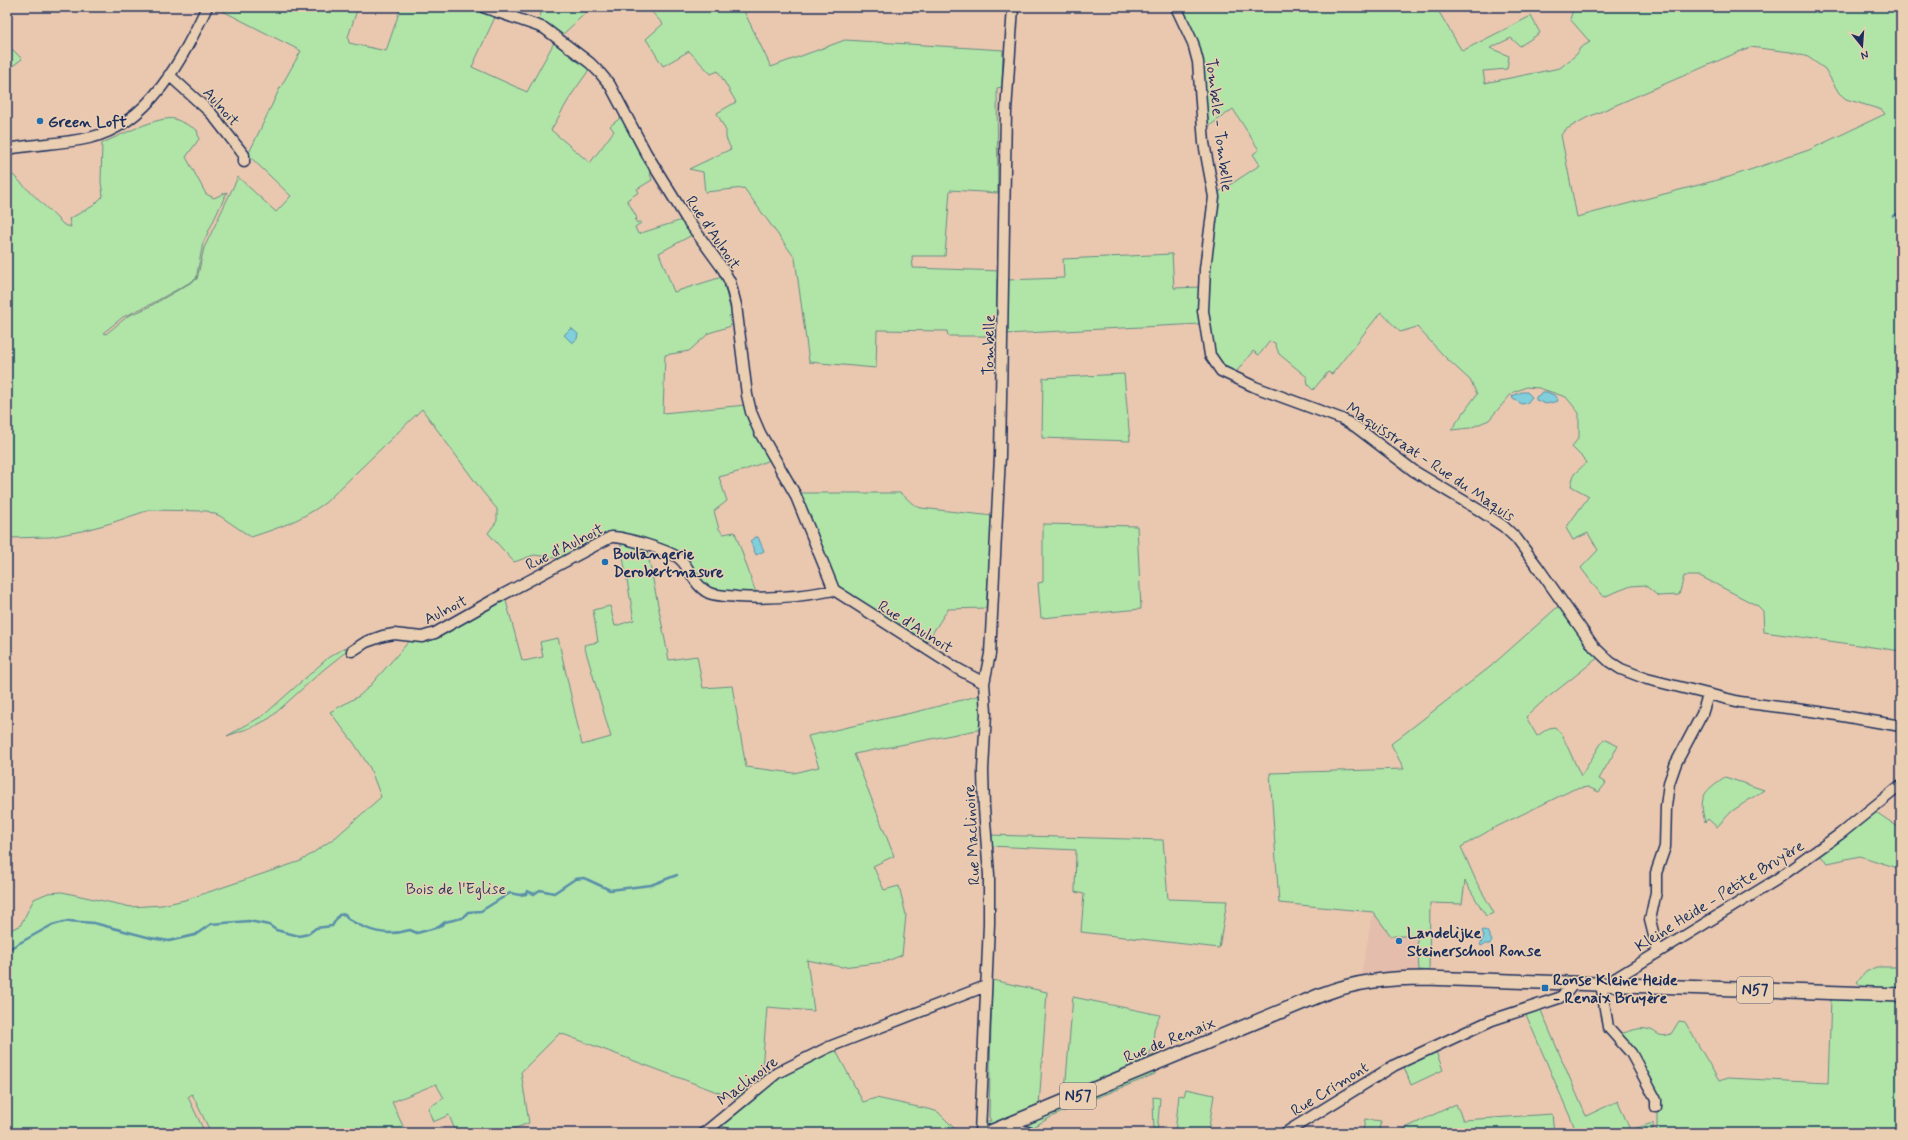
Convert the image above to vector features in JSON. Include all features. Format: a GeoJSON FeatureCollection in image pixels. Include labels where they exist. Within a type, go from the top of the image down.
{"type":"FeatureCollection","features":[{"type":"Feature","properties":{"kind":"main road","name":"Rue de Renaix"},"geometry":{"type":"LineString","coordinates":[[988,1133],[1327,992],[1365,982],[1387,978],[1426,978],[1574,983]]}},
{"type":"Feature","properties":{"kind":"main road","name":"N57"},"geometry":{"type":"LineString","coordinates":[[1574,983],[1901,995]]}},
{"type":"Feature","properties":{"kind":"street"},"geometry":{"type":"LineString","coordinates":[[7,149],[88,138],[110,131],[143,110],[169,74],[207,7]]}},
{"type":"Feature","properties":{"kind":"street","name":"Rue d'Aulnoit"},"geometry":{"type":"LineString","coordinates":[[484,7],[544,28],[590,63],[604,78],[614,92],[646,152],[686,218],[723,269],[730,282],[736,306],[747,395],[751,412],[760,433],[788,479],[800,504],[834,590],[958,669],[984,683]]}},
{"type":"Feature","properties":{"kind":"street","name":"Tombelle"},"geometry":{"type":"LineString","coordinates":[[984,683],[990,654],[1000,475],[1006,111],[1013,7]]}},
{"type":"Feature","properties":{"kind":"street","name":"Tombele - Tombelle"},"geometry":{"type":"LineString","coordinates":[[1176,7],[1193,43],[1198,62],[1204,143],[1214,190],[1205,269],[1204,312],[1208,349],[1217,367]]}},
{"type":"Feature","properties":{"kind":"street","name":"Aulnoit"},"geometry":{"type":"LineString","coordinates":[[169,74],[211,113],[244,155],[244,162]]}},
{"type":"Feature","properties":{"kind":"street","name":"Maquisstraat - Rue du Maquis"},"geometry":{"type":"LineString","coordinates":[[1217,367],[1226,374],[1242,382],[1334,415],[1356,427],[1395,457],[1430,481],[1479,510],[1510,532],[1560,598],[1594,647],[1610,662],[1622,669],[1640,676],[1753,704],[1819,712],[1901,726]]}},
{"type":"Feature","properties":{"kind":"street","name":"Rue d'Aulnoit"},"geometry":{"type":"LineString","coordinates":[[504,594],[584,553],[607,539],[616,537],[671,553],[679,558],[696,583],[704,590],[717,595],[771,598],[799,596],[834,590]]}},
{"type":"Feature","properties":{"kind":"street","name":"Aulnoit"},"geometry":{"type":"LineString","coordinates":[[352,650],[366,642],[383,636],[394,634],[422,637],[434,633],[504,594]]}},
{"type":"Feature","properties":{"kind":"street","name":"Rue Maclinoire"},"geometry":{"type":"LineString","coordinates":[[980,1133],[989,893],[984,795],[986,713],[984,683]]}},
{"type":"Feature","properties":{"kind":"street"},"geometry":{"type":"LineString","coordinates":[[1658,952],[1650,920],[1656,892],[1656,873],[1665,847],[1666,806],[1669,783],[1680,752],[1702,714],[1708,694]]}},
{"type":"Feature","properties":{"kind":"street","name":"Kleine Heide - Petite Bruyère"},"geometry":{"type":"LineString","coordinates":[[1605,984],[1776,880],[1840,834],[1901,786]]}},
{"type":"Feature","properties":{"kind":"street","name":"Rue Crimont"},"geometry":{"type":"LineString","coordinates":[[1285,1133],[1388,1069],[1492,1020],[1559,998],[1567,992],[1574,983]]}},
{"type":"Feature","properties":{"kind":"street"},"geometry":{"type":"LineString","coordinates":[[1605,984],[1608,1027],[1634,1058],[1653,1094],[1656,1107]]}},
{"type":"Feature","properties":{"kind":"street","name":"Maclinoire"},"geometry":{"type":"LineString","coordinates":[[704,1133],[777,1073],[829,1047],[986,986]]}},
{"type":"Feature","properties":{"kind":"street"},"geometry":{"type":"LineString","coordinates":[[1010,1124],[1017,1129],[1031,1133]]}},
{"type":"Feature","properties":{"kind":"shaded area","name":"Landelijke Steinerschool Ronse"},"geometry":{"type":"Polygon","coordinates":[[[1431,875],[1429,971],[1361,975],[1373,912],[1431,875]]]}},
{"type":"Feature","properties":{"kind":"green space"},"geometry":{"type":"Polygon","coordinates":[[[215,7],[358,7],[348,37],[349,43],[386,51],[401,7],[473,7],[496,15],[472,67],[527,92],[556,39],[591,67],[572,94],[551,130],[590,163],[614,131],[610,126],[623,116],[646,161],[652,180],[637,189],[639,192],[627,200],[637,218],[635,220],[637,223],[640,221],[641,223],[635,227],[638,234],[682,220],[692,235],[659,253],[674,292],[722,277],[732,315],[729,316],[731,326],[709,333],[689,351],[665,355],[663,413],[746,405],[774,458],[745,470],[719,477],[727,501],[714,511],[719,529],[723,534],[735,532],[757,596],[708,589],[690,566],[614,532],[566,559],[534,555],[514,562],[488,533],[497,521],[497,509],[422,409],[325,503],[290,523],[251,537],[220,516],[207,511],[149,510],[82,531],[50,537],[7,538],[7,169],[64,225],[71,227],[69,219],[93,206],[103,196],[101,182],[102,143],[138,127],[159,120],[175,119],[197,130],[199,139],[186,157],[206,194],[214,198],[227,192],[203,243],[196,279],[151,304],[123,317],[103,333],[106,334],[128,316],[147,308],[197,279],[204,248],[238,177],[276,212],[291,196],[248,155],[279,90],[301,51],[215,7]]]}},
{"type":"Feature","properties":{"kind":"green space"},"geometry":{"type":"Polygon","coordinates":[[[543,7],[592,7],[561,36],[538,22],[543,7]]]}},
{"type":"Feature","properties":{"kind":"green space"},"geometry":{"type":"Polygon","coordinates":[[[647,7],[742,7],[771,67],[845,40],[1003,50],[1002,87],[997,88],[998,193],[950,190],[945,256],[912,256],[913,268],[1002,271],[1002,279],[997,279],[997,334],[1000,336],[948,336],[947,331],[877,330],[876,368],[809,362],[795,258],[744,188],[705,192],[703,172],[689,169],[731,149],[726,138],[726,131],[717,113],[736,102],[718,71],[711,74],[689,51],[663,66],[646,39],[663,24],[647,7]]]}},
{"type":"Feature","properties":{"kind":"green space"},"geometry":{"type":"Polygon","coordinates":[[[1179,7],[1436,7],[1462,51],[1531,16],[1540,33],[1520,46],[1511,38],[1490,48],[1509,56],[1507,69],[1483,71],[1485,83],[1560,68],[1577,54],[1580,48],[1590,42],[1570,19],[1574,7],[1901,7],[1901,651],[1764,632],[1763,611],[1758,606],[1700,576],[1684,576],[1679,595],[1658,596],[1645,585],[1631,586],[1603,597],[1581,568],[1598,550],[1588,533],[1573,540],[1566,528],[1589,496],[1571,486],[1574,474],[1587,462],[1572,447],[1579,437],[1579,413],[1566,397],[1539,388],[1526,387],[1512,393],[1489,420],[1470,428],[1451,430],[1477,394],[1470,380],[1446,358],[1417,327],[1400,332],[1381,312],[1332,374],[1328,372],[1313,390],[1308,385],[1307,377],[1279,354],[1275,343],[1270,341],[1259,355],[1253,351],[1233,376],[1217,365],[1205,318],[1216,194],[1260,165],[1253,154],[1259,150],[1233,109],[1205,129],[1204,88],[1179,7]],[[1750,47],[1586,118],[1565,130],[1561,135],[1577,217],[1729,177],[1809,150],[1885,114],[1882,110],[1846,99],[1839,93],[1825,69],[1808,57],[1791,52],[1750,47]]]}},
{"type":"Feature","properties":{"kind":"green space"},"geometry":{"type":"Polygon","coordinates":[[[7,44],[22,59],[7,70],[7,44]]]}},
{"type":"Feature","properties":{"kind":"green space"},"geometry":{"type":"Polygon","coordinates":[[[1172,254],[1174,288],[1202,287],[1200,324],[1005,334],[1006,280],[1064,278],[1063,259],[1172,254]]]}},
{"type":"Feature","properties":{"kind":"green space"},"geometry":{"type":"Polygon","coordinates":[[[1124,374],[1130,441],[1042,438],[1043,378],[1124,374]]]}},
{"type":"Feature","properties":{"kind":"green space"},"geometry":{"type":"Polygon","coordinates":[[[798,493],[900,493],[921,508],[993,516],[986,608],[948,609],[926,643],[838,587],[832,576],[798,493]]]}},
{"type":"Feature","properties":{"kind":"green space"},"geometry":{"type":"Polygon","coordinates":[[[1043,524],[1137,526],[1141,609],[1041,618],[1038,583],[1043,582],[1043,524]]]}},
{"type":"Feature","properties":{"kind":"green space","name":"Bois de l'Eglise"},"geometry":{"type":"Polygon","coordinates":[[[620,540],[647,550],[669,660],[697,656],[703,688],[732,686],[746,767],[794,773],[819,767],[808,736],[920,711],[981,695],[982,729],[854,754],[894,856],[873,866],[884,890],[899,886],[906,915],[902,955],[885,962],[842,967],[807,960],[814,1011],[767,1007],[762,1069],[775,1073],[741,1101],[560,1033],[521,1072],[529,1123],[513,1129],[456,1133],[449,1115],[433,1122],[428,1108],[444,1098],[436,1084],[392,1102],[406,1133],[211,1133],[192,1094],[188,1097],[205,1133],[7,1133],[7,931],[20,926],[34,899],[48,893],[62,892],[131,907],[162,905],[185,900],[301,861],[336,837],[381,797],[370,768],[354,743],[330,712],[359,696],[369,687],[412,638],[505,597],[522,660],[524,661],[543,657],[540,642],[558,638],[582,745],[611,737],[584,645],[598,642],[593,610],[610,606],[615,626],[634,620],[620,540]]]}},
{"type":"Feature","properties":{"kind":"green space"},"geometry":{"type":"Polygon","coordinates":[[[1562,603],[1600,656],[1541,703],[1526,717],[1537,736],[1549,728],[1555,727],[1562,735],[1581,776],[1604,739],[1618,746],[1599,779],[1606,783],[1599,792],[1588,787],[1574,789],[1492,829],[1461,847],[1477,883],[1494,913],[1486,916],[1465,881],[1462,904],[1430,903],[1429,971],[1419,970],[1417,936],[1391,936],[1373,912],[1279,903],[1270,773],[1404,769],[1391,744],[1490,667],[1562,603]]]}},
{"type":"Feature","properties":{"kind":"green space"},"geometry":{"type":"Polygon","coordinates":[[[363,638],[323,670],[270,718],[255,726],[227,736],[264,715],[329,657],[363,638]]]}},
{"type":"Feature","properties":{"kind":"green space"},"geometry":{"type":"Polygon","coordinates":[[[1725,777],[1764,790],[1732,811],[1717,827],[1708,819],[1705,822],[1702,806],[1704,795],[1712,786],[1725,777]]]}},
{"type":"Feature","properties":{"kind":"green space"},"geometry":{"type":"Polygon","coordinates":[[[1873,810],[1901,829],[1901,869],[1860,856],[1828,863],[1817,853],[1873,810]]]}},
{"type":"Feature","properties":{"kind":"green space"},"geometry":{"type":"Polygon","coordinates":[[[989,835],[1163,840],[1168,899],[1227,901],[1219,948],[1081,932],[1084,894],[1075,892],[1076,850],[990,846],[989,835]]]}},
{"type":"Feature","properties":{"kind":"green space"},"geometry":{"type":"Polygon","coordinates":[[[1876,967],[1901,967],[1901,989],[1863,987],[1857,982],[1866,972],[1876,967]]]}},
{"type":"Feature","properties":{"kind":"green space"},"geometry":{"type":"Polygon","coordinates":[[[992,980],[1047,992],[1039,1106],[989,1126],[985,1121],[991,1121],[989,1117],[992,980]]]}},
{"type":"Feature","properties":{"kind":"green space"},"geometry":{"type":"Polygon","coordinates":[[[1073,997],[1160,1015],[1154,1030],[1152,1048],[1146,1058],[1160,1053],[1163,1055],[1068,1094],[1068,1090],[1065,1091],[1073,997]]]}},
{"type":"Feature","properties":{"kind":"green space"},"geometry":{"type":"Polygon","coordinates":[[[1831,998],[1901,1001],[1901,1133],[1657,1133],[1657,1101],[1617,1034],[1635,1029],[1647,1029],[1663,1036],[1671,1034],[1679,1021],[1685,1022],[1719,1081],[1727,1078],[1828,1083],[1831,998]]]}},
{"type":"Feature","properties":{"kind":"green space"},"geometry":{"type":"Polygon","coordinates":[[[1539,1006],[1586,1116],[1618,1101],[1630,1130],[1653,1123],[1653,1129],[1646,1133],[1577,1133],[1524,1010],[1539,1006]]]}},
{"type":"Feature","properties":{"kind":"green space"},"geometry":{"type":"Polygon","coordinates":[[[835,1049],[863,1102],[876,1098],[932,1110],[938,1112],[959,1133],[744,1133],[716,1124],[776,1076],[835,1049]]]}},
{"type":"Feature","properties":{"kind":"green space"},"geometry":{"type":"Polygon","coordinates":[[[1435,1049],[1443,1070],[1411,1085],[1403,1064],[1435,1049]]]}},
{"type":"Feature","properties":{"kind":"green space"},"geometry":{"type":"Polygon","coordinates":[[[1155,1070],[1155,1074],[1053,1116],[1031,1128],[1022,1125],[1155,1070]]]}},
{"type":"Feature","properties":{"kind":"green space"},"geometry":{"type":"Polygon","coordinates":[[[1186,1089],[1214,1095],[1208,1133],[1175,1133],[1179,1095],[1184,1096],[1186,1089]]]}},
{"type":"Feature","properties":{"kind":"green space"},"geometry":{"type":"Polygon","coordinates":[[[1153,1097],[1160,1098],[1157,1133],[1154,1133],[1153,1097]]]}},
{"type":"Feature","properties":{"kind":"green space"},"geometry":{"type":"Polygon","coordinates":[[[1456,1104],[1463,1120],[1552,1114],[1554,1133],[1395,1133],[1456,1104]]]}},
{"type":"Feature","properties":{"kind":"green space"},"geometry":{"type":"Polygon","coordinates":[[[1365,1119],[1381,1121],[1378,1133],[1363,1133],[1365,1119]]]}},
{"type":"Feature","properties":{"kind":"water"},"geometry":{"type":"Polygon","coordinates":[[[571,328],[578,334],[577,339],[572,343],[564,335],[571,328]]]}},
{"type":"Feature","properties":{"kind":"water"},"geometry":{"type":"Polygon","coordinates":[[[1522,392],[1527,392],[1532,397],[1527,403],[1522,404],[1513,399],[1512,396],[1522,392]]]}},
{"type":"Feature","properties":{"kind":"water"},"geometry":{"type":"Polygon","coordinates":[[[1543,392],[1556,396],[1558,401],[1546,404],[1536,400],[1536,397],[1543,392]]]}},
{"type":"Feature","properties":{"kind":"water"},"geometry":{"type":"Polygon","coordinates":[[[758,537],[764,551],[756,555],[750,541],[758,537]]]}},
{"type":"Feature","properties":{"kind":"water"},"geometry":{"type":"Polygon","coordinates":[[[1483,930],[1487,931],[1492,941],[1490,944],[1484,944],[1482,946],[1480,945],[1484,936],[1483,930]]]}},
{"type":"Feature","properties":{"kind":"waterway"},"geometry":{"type":"LineString","coordinates":[[1893,216],[1901,213]]}},
{"type":"Feature","properties":{"kind":"waterway"},"geometry":{"type":"LineString","coordinates":[[7,950],[52,925],[68,921],[94,923],[151,938],[169,941],[195,935],[211,924],[249,921],[269,925],[276,930],[299,936],[308,934],[316,928],[332,926],[339,915],[345,914],[348,919],[370,930],[385,933],[410,930],[417,933],[439,927],[445,922],[462,918],[468,912],[481,911],[510,893],[520,895],[526,894],[527,891],[534,894],[540,890],[554,893],[575,879],[584,878],[610,890],[651,885],[677,875]]}},
{"type":"Feature","properties":{"kind":"waterway"},"geometry":{"type":"LineString","coordinates":[[1897,1058],[1901,1083]]}},
{"type":"Feature","properties":{"kind":"waterway"},"geometry":{"type":"LineString","coordinates":[[1901,1106],[1899,1115],[1901,1133]]}},
{"type":"Feature","properties":{"kind":"place","name":"Green Loft"},"geometry":{"type":"Point","coordinates":[40,121]}},
{"type":"Feature","properties":{"kind":"place","name":"Boulangerie Derobertmasure"},"geometry":{"type":"Point","coordinates":[605,562]}},
{"type":"Feature","properties":{"kind":"place","name":"Landelijke Steinerschool Ronse"},"geometry":{"type":"Point","coordinates":[1399,941]}},
{"type":"Feature","properties":{"kind":"place","name":"Ronse Kleine Heide - Renaix Bruyère"},"geometry":{"type":"Point","coordinates":[1545,988]}}]}
